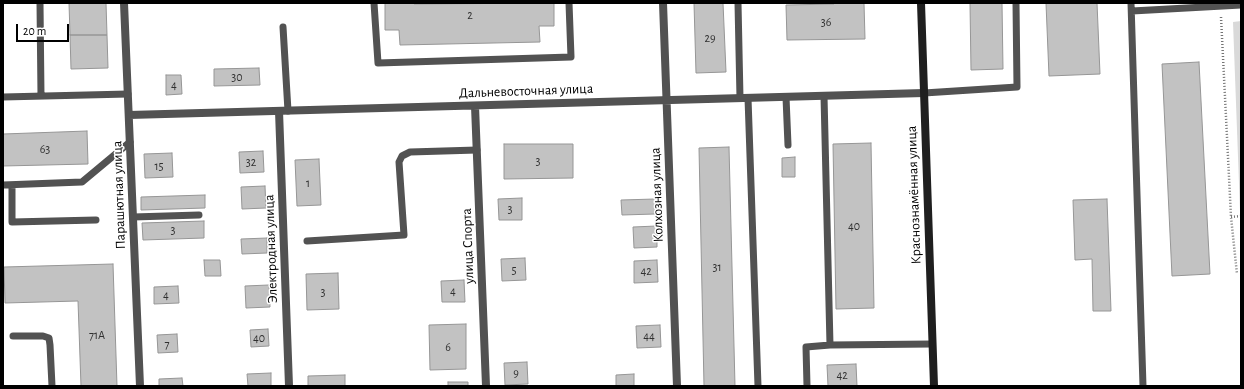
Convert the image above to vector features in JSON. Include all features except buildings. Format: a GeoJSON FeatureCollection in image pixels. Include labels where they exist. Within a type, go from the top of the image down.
{"type":"FeatureCollection","features":[{"type":"Feature","properties":{"kind":"street","name":"Парашютная улица"},"geometry":{"type":"LineString","coordinates":[[124,3],[140,386]]}},
{"type":"Feature","properties":{"kind":"street","name":"Колхозная улица"},"geometry":{"type":"LineString","coordinates":[[663,3],[677,386]]}},
{"type":"Feature","properties":{"kind":"street","name":"Краснознамённая улица"},"geometry":{"type":"LineString","coordinates":[[921,3],[934,386]]}},
{"type":"Feature","properties":{"kind":"street","name":"Дальневосточная улица"},"geometry":{"type":"LineString","coordinates":[[129,115],[924,93]]}},
{"type":"Feature","properties":{"kind":"street","name":"улица Спорта"},"geometry":{"type":"LineString","coordinates":[[475,106],[486,386]]}},
{"type":"Feature","properties":{"kind":"street","name":"Электродная улица"},"geometry":{"type":"LineString","coordinates":[[279,111],[289,386]]}},
{"type":"Feature","properties":{"kind":"lane"},"geometry":{"type":"LineString","coordinates":[[40,3],[41,96]]}},
{"type":"Feature","properties":{"kind":"lane"},"geometry":{"type":"LineString","coordinates":[[374,3],[378,63],[571,57],[569,3]]}},
{"type":"Feature","properties":{"kind":"lane"},"geometry":{"type":"LineString","coordinates":[[738,3],[758,386]]}},
{"type":"Feature","properties":{"kind":"lane"},"geometry":{"type":"LineString","coordinates":[[924,93],[1016,87],[1016,3]]}},
{"type":"Feature","properties":{"kind":"lane"},"geometry":{"type":"LineString","coordinates":[[1131,3],[1143,386]]}},
{"type":"Feature","properties":{"kind":"lane"},"geometry":{"type":"LineString","coordinates":[[1132,11],[1241,5]]}},
{"type":"Feature","properties":{"kind":"lane"},"geometry":{"type":"LineString","coordinates":[[283,27],[288,111]]}},
{"type":"Feature","properties":{"kind":"lane"},"geometry":{"type":"LineString","coordinates":[[3,97],[128,94]]}},
{"type":"Feature","properties":{"kind":"lane"},"geometry":{"type":"LineString","coordinates":[[824,96],[830,345]]}},
{"type":"Feature","properties":{"kind":"lane"},"geometry":{"type":"LineString","coordinates":[[786,97],[788,145]]}},
{"type":"Feature","properties":{"kind":"lane"},"geometry":{"type":"LineString","coordinates":[[3,185],[82,182],[130,142]]}},
{"type":"Feature","properties":{"kind":"lane"},"geometry":{"type":"LineString","coordinates":[[307,241],[404,235],[399,162],[402,156],[410,152],[477,150]]}},
{"type":"Feature","properties":{"kind":"lane"},"geometry":{"type":"LineString","coordinates":[[12,185],[12,222],[96,220]]}},
{"type":"Feature","properties":{"kind":"lane"},"geometry":{"type":"LineString","coordinates":[[133,217],[199,215]]}},
{"type":"Feature","properties":{"kind":"lane"},"geometry":{"type":"LineString","coordinates":[[13,336],[43,336],[49,338],[52,386]]}},
{"type":"Feature","properties":{"kind":"lane"},"geometry":{"type":"LineString","coordinates":[[807,386],[806,347],[830,345],[932,344]]}},
{"type":"Feature","properties":{"kind":"path"},"geometry":{"type":"LineString","coordinates":[[1221,6],[1231,217],[1237,274]]}},
{"type":"Feature","properties":{"kind":"path"},"geometry":{"type":"LineString","coordinates":[[1231,217],[1241,216]]}},
{"type":"Feature","properties":{"kind":"shaded area"},"geometry":{"type":"Polygon","coordinates":[[[1241,21],[1241,211],[1240,211],[1233,22],[1241,21]]]}}]}
